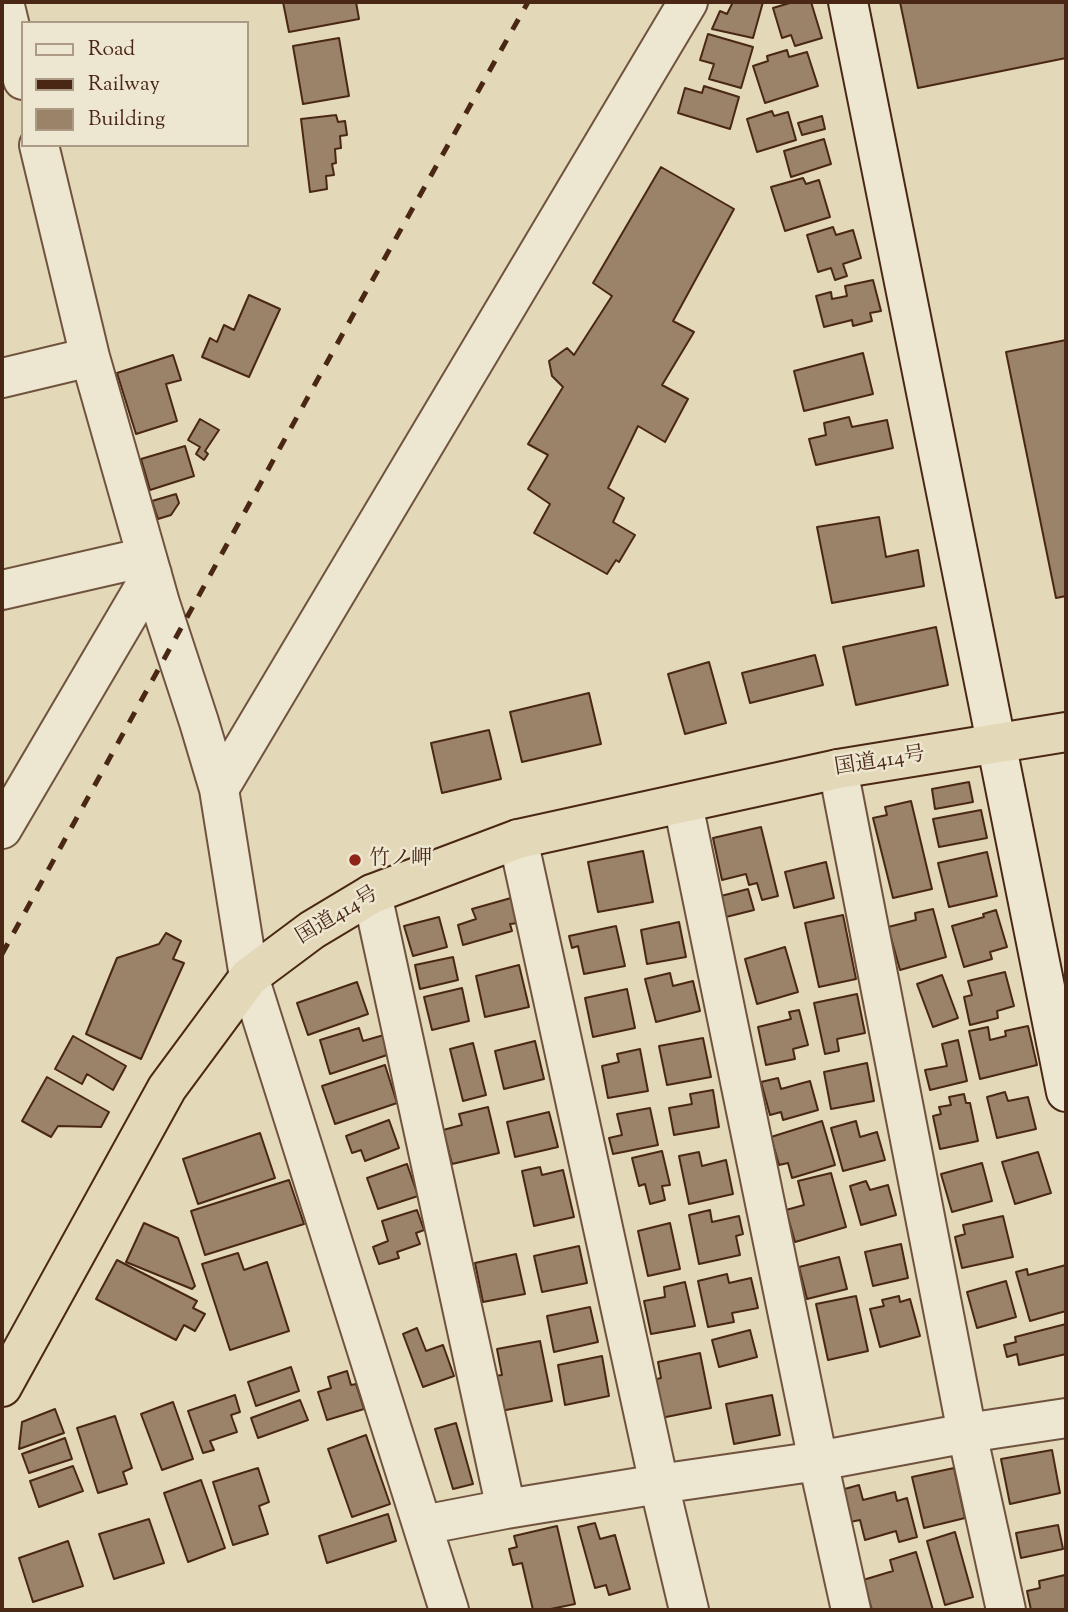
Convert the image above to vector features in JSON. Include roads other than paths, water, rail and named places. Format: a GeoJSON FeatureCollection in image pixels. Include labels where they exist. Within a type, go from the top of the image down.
{"type":"FeatureCollection","features":[{"type":"Feature","properties":{"kind":"highway","name":"国道414号"},"geometry":{"type":"LineString","coordinates":[[2,1387],[167,1088],[249,977],[312,930],[372,894],[518,839],[838,769],[1066,732]]}},
{"type":"Feature","properties":{"kind":"street"},"geometry":{"type":"LineString","coordinates":[[4,2],[21,72]]}},
{"type":"Feature","properties":{"kind":"street"},"geometry":{"type":"LineString","coordinates":[[219,789],[688,2]]}},
{"type":"Feature","properties":{"kind":"street"},"geometry":{"type":"LineString","coordinates":[[848,2],[1066,1092]]}},
{"type":"Feature","properties":{"kind":"street"},"geometry":{"type":"LineString","coordinates":[[38,147],[90,358],[149,565],[219,789],[249,977],[449,1610]]}},
{"type":"Feature","properties":{"kind":"street"},"geometry":{"type":"LineString","coordinates":[[2,378],[90,358]]}},
{"type":"Feature","properties":{"kind":"street"},"geometry":{"type":"LineString","coordinates":[[2,590],[149,565]]}},
{"type":"Feature","properties":{"kind":"street"},"geometry":{"type":"LineString","coordinates":[[2,829],[149,565]]}},
{"type":"Feature","properties":{"kind":"street"},"geometry":{"type":"LineString","coordinates":[[838,769],[967,1433],[1006,1610]]}},
{"type":"Feature","properties":{"kind":"street"},"geometry":{"type":"LineString","coordinates":[[683,804],[851,1610]]}},
{"type":"Feature","properties":{"kind":"street"},"geometry":{"type":"LineString","coordinates":[[518,839],[688,1610]]}},
{"type":"Feature","properties":{"kind":"street"},"geometry":{"type":"LineString","coordinates":[[372,894],[506,1509]]}},
{"type":"Feature","properties":{"kind":"street"},"geometry":{"type":"LineString","coordinates":[[423,1525],[506,1509],[818,1461],[967,1433],[1066,1418]]}},
{"type":"Feature","properties":{"kind":"railway"},"geometry":{"type":"LineString","coordinates":[[2,954],[528,2]]}},
{"type":"Feature","properties":{"kind":"place","name":"竹ノ岬"},"geometry":{"type":"Point","coordinates":[355,860]}}]}
